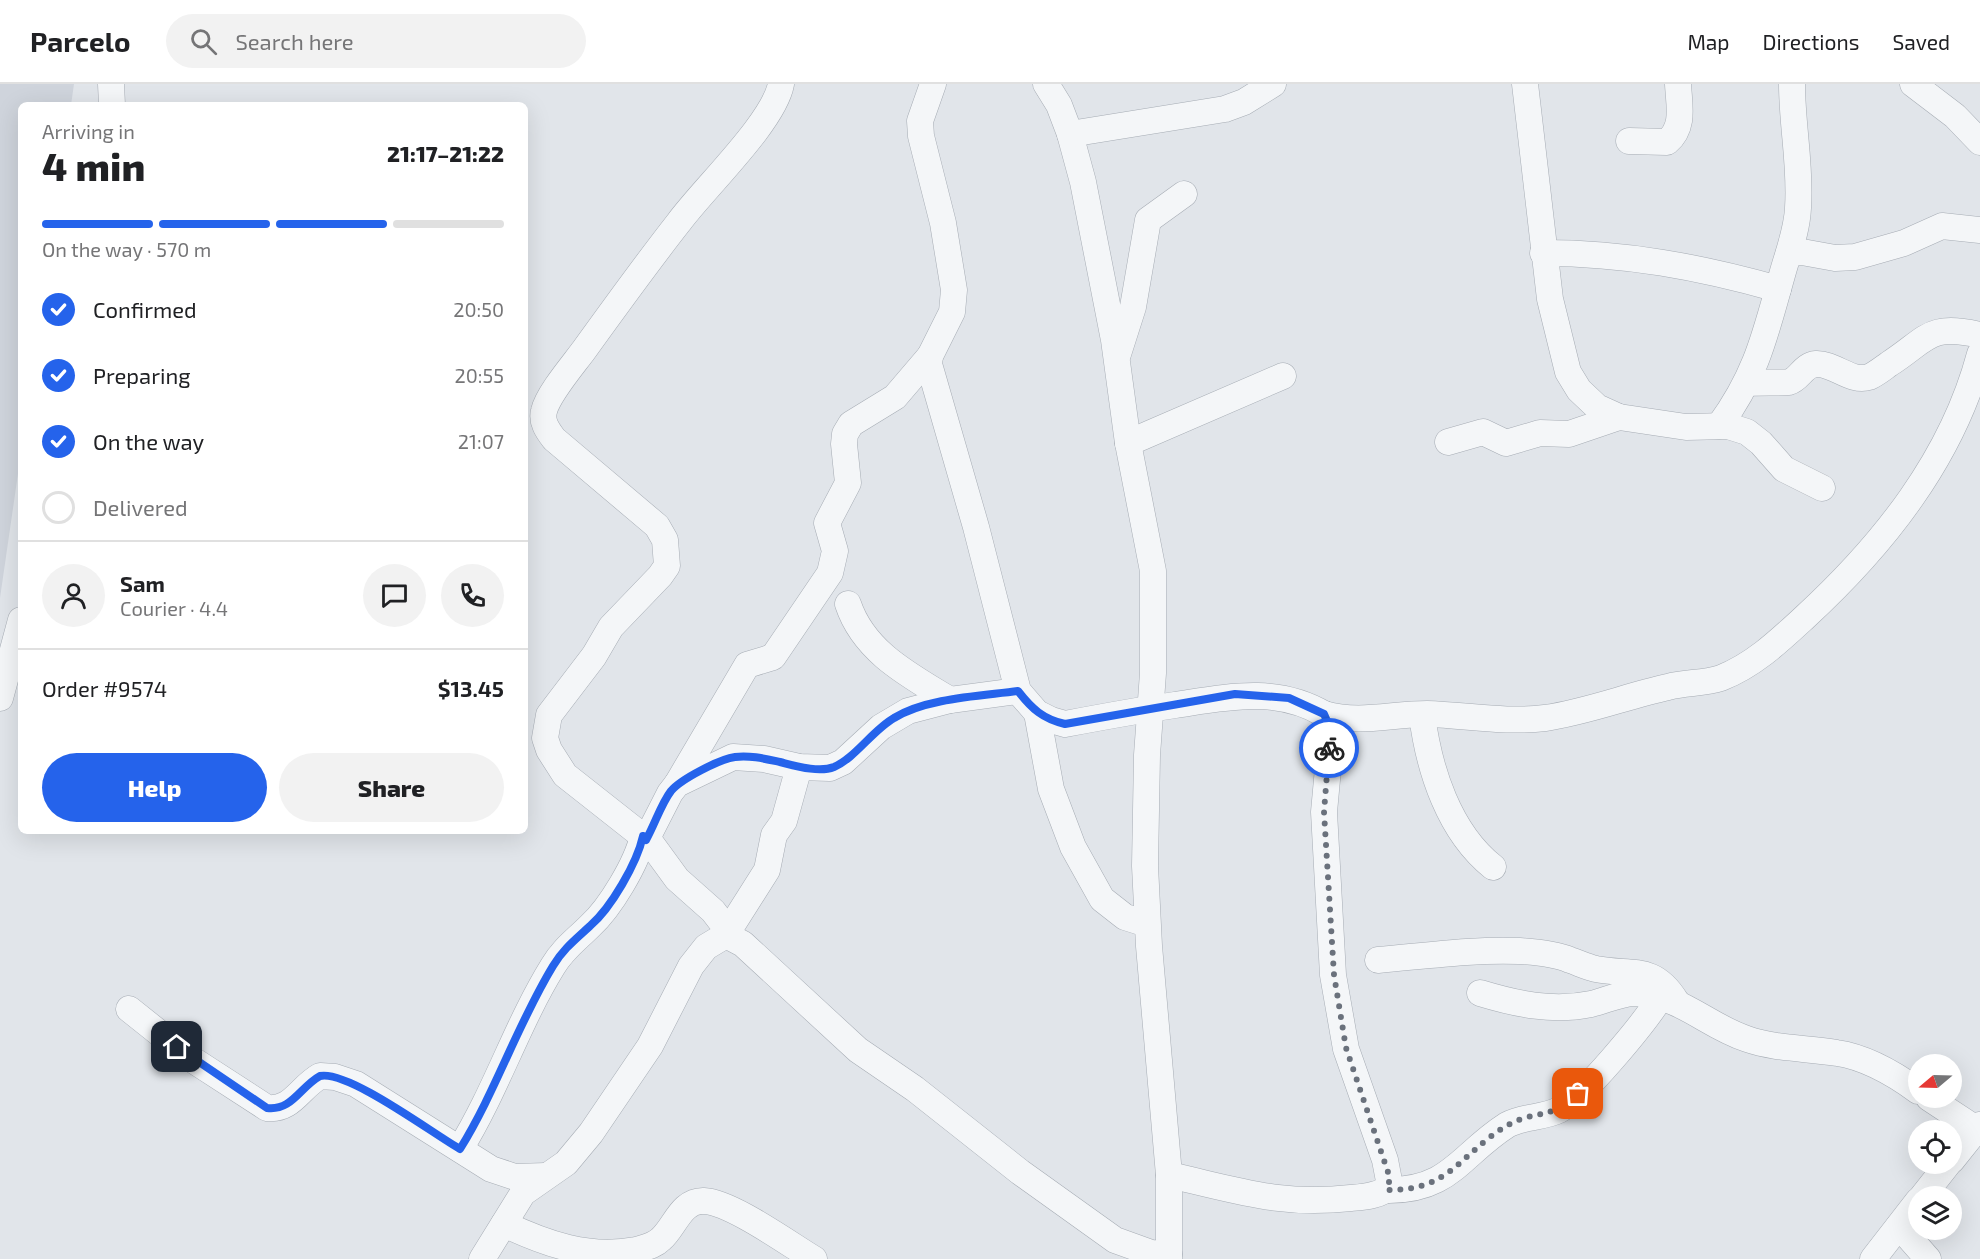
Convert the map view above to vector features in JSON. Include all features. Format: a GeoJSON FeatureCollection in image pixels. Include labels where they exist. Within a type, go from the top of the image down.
{"type":"FeatureCollection","features":[{"type":"Feature","properties":{"kind":"street"},"geometry":{"type":"LineString","coordinates":[[111,84],[111,102]]}},
{"type":"Feature","properties":{"kind":"street"},"geometry":{"type":"LineString","coordinates":[[781,84],[779,96],[771,108],[736,155],[680,220],[573,365],[544,409],[543,421],[554,440],[657,526],[665,540],[667,566],[611,627],[594,656],[549,715],[545,727],[549,750],[566,775],[645,838],[677,879],[731,933],[858,1050],[915,1089],[1020,1172],[1115,1240],[1151,1253],[1169,1256],[1170,1175],[1147,924],[1145,813],[1154,673],[1153,571],[1128,443],[1116,358],[1083,182],[1070,134],[1059,105],[1046,84]]}},
{"type":"Feature","properties":{"kind":"street"},"geometry":{"type":"LineString","coordinates":[[460,1149],[478,1120],[494,1080],[553,966],[567,946],[591,926],[633,865],[669,793],[677,784],[747,664],[773,657],[830,573],[836,551],[827,523],[848,483],[845,434],[851,424],[894,397],[930,356],[948,323],[954,290],[943,223],[921,136],[920,121],[933,84]]}},
{"type":"Feature","properties":{"kind":"street"},"geometry":{"type":"LineString","coordinates":[[1070,134],[1226,109],[1244,102],[1273,84]]}},
{"type":"Feature","properties":{"kind":"street"},"geometry":{"type":"LineString","coordinates":[[1525,84],[1550,299],[1568,372],[1579,390],[1597,407],[1619,417],[1686,427],[1719,426],[1747,432],[1761,443],[1784,470],[1822,488]]}},
{"type":"Feature","properties":{"kind":"street"},"geometry":{"type":"LineString","coordinates":[[1629,141],[1667,141],[1676,134],[1680,120],[1678,84]]}},
{"type":"Feature","properties":{"kind":"street"},"geometry":{"type":"LineString","coordinates":[[1719,426],[1748,383],[1757,362],[1789,253],[1798,210],[1799,180],[1792,84]]}},
{"type":"Feature","properties":{"kind":"street"},"geometry":{"type":"LineString","coordinates":[[1913,84],[1955,116],[1980,142]]}},
{"type":"Feature","properties":{"kind":"street"},"geometry":{"type":"LineString","coordinates":[[1116,358],[1133,307],[1148,220],[1184,194]]}},
{"type":"Feature","properties":{"kind":"street"},"geometry":{"type":"LineString","coordinates":[[1789,253],[1802,252],[1835,258],[1855,257],[1904,243],[1942,226],[1980,230]]}},
{"type":"Feature","properties":{"kind":"street"},"geometry":{"type":"LineString","coordinates":[[1543,253],[1579,253],[1685,265],[1778,289]]}},
{"type":"Feature","properties":{"kind":"street"},"geometry":{"type":"LineString","coordinates":[[1748,383],[1789,382],[1806,368],[1817,364],[1856,378],[1866,378],[1897,359],[1922,338],[1940,331],[1957,330],[1980,335]]}},
{"type":"Feature","properties":{"kind":"street"},"geometry":{"type":"LineString","coordinates":[[930,356],[928,364],[976,527],[1018,691],[1037,713],[1065,724],[1235,694],[1270,695],[1309,705],[1324,714],[1344,719],[1368,720],[1422,715],[1545,718],[1574,713],[1671,686],[1699,684],[1722,677],[1761,657],[1843,582],[1893,523],[1919,488],[1954,426],[1980,354]]}},
{"type":"Feature","properties":{"kind":"street"},"geometry":{"type":"LineString","coordinates":[[1128,443],[1282,376]]}},
{"type":"Feature","properties":{"kind":"street"},"geometry":{"type":"LineString","coordinates":[[1448,442],[1483,432],[1506,443],[1540,433],[1569,434],[1619,417]]}},
{"type":"Feature","properties":{"kind":"street"},"geometry":{"type":"LineString","coordinates":[[848,604],[853,619],[870,644],[883,657],[950,700]]}},
{"type":"Feature","properties":{"kind":"street"},"geometry":{"type":"LineString","coordinates":[[0,698],[18,631]]}},
{"type":"Feature","properties":{"kind":"street"},"geometry":{"type":"LineString","coordinates":[[677,784],[733,758],[765,759],[799,767],[835,766],[896,716],[950,700],[1018,691]]}},
{"type":"Feature","properties":{"kind":"street"},"geometry":{"type":"LineString","coordinates":[[1037,713],[1051,789],[1073,847],[1102,899],[1125,917],[1147,924]]}},
{"type":"Feature","properties":{"kind":"street"},"geometry":{"type":"LineString","coordinates":[[1324,714],[1331,736],[1324,812],[1334,975],[1346,1048],[1390,1178],[1387,1190]]}},
{"type":"Feature","properties":{"kind":"street"},"geometry":{"type":"LineString","coordinates":[[1422,715],[1430,752],[1452,817],[1474,852],[1493,867]]}},
{"type":"Feature","properties":{"kind":"street"},"geometry":{"type":"LineString","coordinates":[[482,1258],[523,1193],[573,1155],[619,1095],[650,1046],[699,954],[721,937],[731,933],[767,870],[774,835],[784,820],[799,767]]}},
{"type":"Feature","properties":{"kind":"street"},"geometry":{"type":"LineString","coordinates":[[1170,1175],[1246,1194],[1286,1201],[1353,1198],[1387,1190],[1422,1187],[1442,1178],[1507,1126],[1520,1119],[1548,1114],[1568,1105],[1668,1000],[1669,990],[1652,976],[1640,972],[1594,968],[1548,955],[1520,951],[1434,953],[1378,960]]}},
{"type":"Feature","properties":{"kind":"street"},"geometry":{"type":"LineString","coordinates":[[1479,993],[1503,1000],[1555,1009],[1593,1004],[1624,994],[1668,1000],[1746,1039],[1772,1046],[1839,1053],[1870,1064],[1908,1085]]}},
{"type":"Feature","properties":{"kind":"street"},"geometry":{"type":"LineString","coordinates":[[129,1009],[193,1060],[267,1108],[277,1109],[288,1105],[320,1076],[335,1077],[356,1084],[491,1169],[507,1174],[546,1176]]}},
{"type":"Feature","properties":{"kind":"street"},"geometry":{"type":"LineString","coordinates":[[1946,1108],[1978,1127],[1962,1147]]}},
{"type":"Feature","properties":{"kind":"street"},"geometry":{"type":"LineString","coordinates":[[1931,1186],[1940,1174]]}},
{"type":"Feature","properties":{"kind":"street"},"geometry":{"type":"LineString","coordinates":[[504,1224],[572,1252],[626,1253],[654,1245],[664,1237],[677,1216],[687,1207],[702,1201],[729,1209],[814,1259]]}},
{"type":"Feature","properties":{"kind":"street"},"geometry":{"type":"LineString","coordinates":[[1873,1259],[1908,1214]]}},
{"type":"Feature","properties":{"kind":"street"},"geometry":{"type":"LineString","coordinates":[[1899,1226],[1928,1259]]}},
{"type":"Feature","properties":{"kind":"shaded area"},"geometry":{"type":"Polygon","coordinates":[[[0,84],[74,84],[71,102],[18,102],[18,474],[0,598],[0,84]]]}},
{"type":"Feature","properties":{"kind":"way so far"},"geometry":{"type":"LineString","coordinates":[[1329,748],[1324,812],[1331,955],[1342,1034],[1352,1070],[1385,1160],[1390,1178],[1390,1186],[1387,1190],[1422,1187],[1442,1178],[1507,1126],[1520,1119],[1559,1110],[1568,1105],[1578,1094]]}},
{"type":"Feature","properties":{"kind":"route"},"geometry":{"type":"LineString","coordinates":[[177,1047],[267,1108],[277,1109],[288,1105],[314,1079],[320,1076],[335,1077],[356,1084],[460,1149],[478,1120],[494,1080],[553,966],[567,946],[591,926],[605,907],[633,865],[643,836],[646,840],[669,793],[677,784],[703,771],[733,758],[742,757],[765,759],[799,767],[830,768],[843,762],[881,726],[908,711],[950,700],[1018,691],[1028,704],[1044,718],[1065,724],[1235,694],[1289,698],[1309,705],[1324,714],[1330,728],[1329,748]]}}]}
